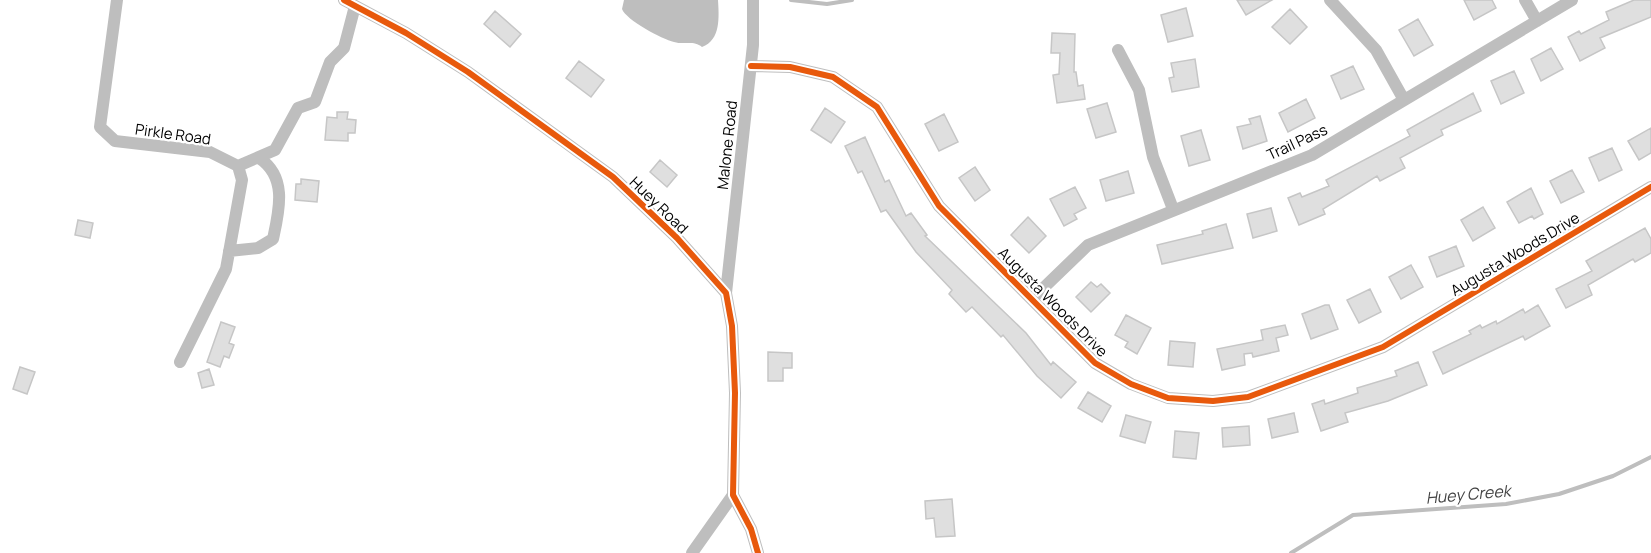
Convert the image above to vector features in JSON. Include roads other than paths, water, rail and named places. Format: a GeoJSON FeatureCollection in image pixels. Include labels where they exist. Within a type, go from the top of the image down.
{"type":"FeatureCollection","features":[{"type":"Feature","properties":{"kind":"street","name":"Pirkle Road"},"geometry":{"type":"LineString","coordinates":[[117,0],[100,127],[115,141],[210,152],[238,166]]}},
{"type":"Feature","properties":{"kind":"street","name":"Malone Road"},"geometry":{"type":"LineString","coordinates":[[726,293],[751,66],[753,0]]}},
{"type":"Feature","properties":{"kind":"street"},"geometry":{"type":"LineString","coordinates":[[1330,0],[1376,50],[1404,100]]}},
{"type":"Feature","properties":{"kind":"street"},"geometry":{"type":"LineString","coordinates":[[1525,0],[1537,21]]}},
{"type":"Feature","properties":{"kind":"street","name":"Trail Pass"},"geometry":{"type":"LineString","coordinates":[[1032,299],[1088,245],[1312,155],[1572,0]]}},
{"type":"Feature","properties":{"kind":"street"},"geometry":{"type":"LineString","coordinates":[[180,362],[226,269],[242,180],[238,166],[275,150],[298,108],[315,102],[330,62],[344,48],[350,3]]}},
{"type":"Feature","properties":{"kind":"street","name":"Huey Road"},"geometry":{"type":"LineString","coordinates":[[350,3],[406,33],[468,72],[613,177],[677,238],[726,293]]}},
{"type":"Feature","properties":{"kind":"street"},"geometry":{"type":"LineString","coordinates":[[1118,50],[1139,90],[1153,157],[1173,209]]}},
{"type":"Feature","properties":{"kind":"street","name":"Augusta Woods Drive"},"geometry":{"type":"LineString","coordinates":[[751,66],[790,67],[833,77],[877,107],[939,206],[1095,363],[1131,384],[1168,398],[1213,401],[1248,397],[1383,347],[1651,187]]}},
{"type":"Feature","properties":{"kind":"street"},"geometry":{"type":"LineString","coordinates":[[230,251],[258,248],[273,239],[280,188],[268,164],[259,158]]}},
{"type":"Feature","properties":{"kind":"street"},"geometry":{"type":"LineString","coordinates":[[726,293],[732,326],[735,393],[733,495],[751,529],[758,553]]}},
{"type":"Feature","properties":{"kind":"street"},"geometry":{"type":"LineString","coordinates":[[692,553],[733,495]]}},
{"type":"Feature","properties":{"kind":"waterway"},"geometry":{"type":"LineString","coordinates":[[791,0],[827,4],[852,0]]}},
{"type":"Feature","properties":{"kind":"waterway","name":"Huey Creek"},"geometry":{"type":"LineString","coordinates":[[1291,553],[1353,515],[1506,504],[1559,494],[1613,476],[1651,457]]}}]}
